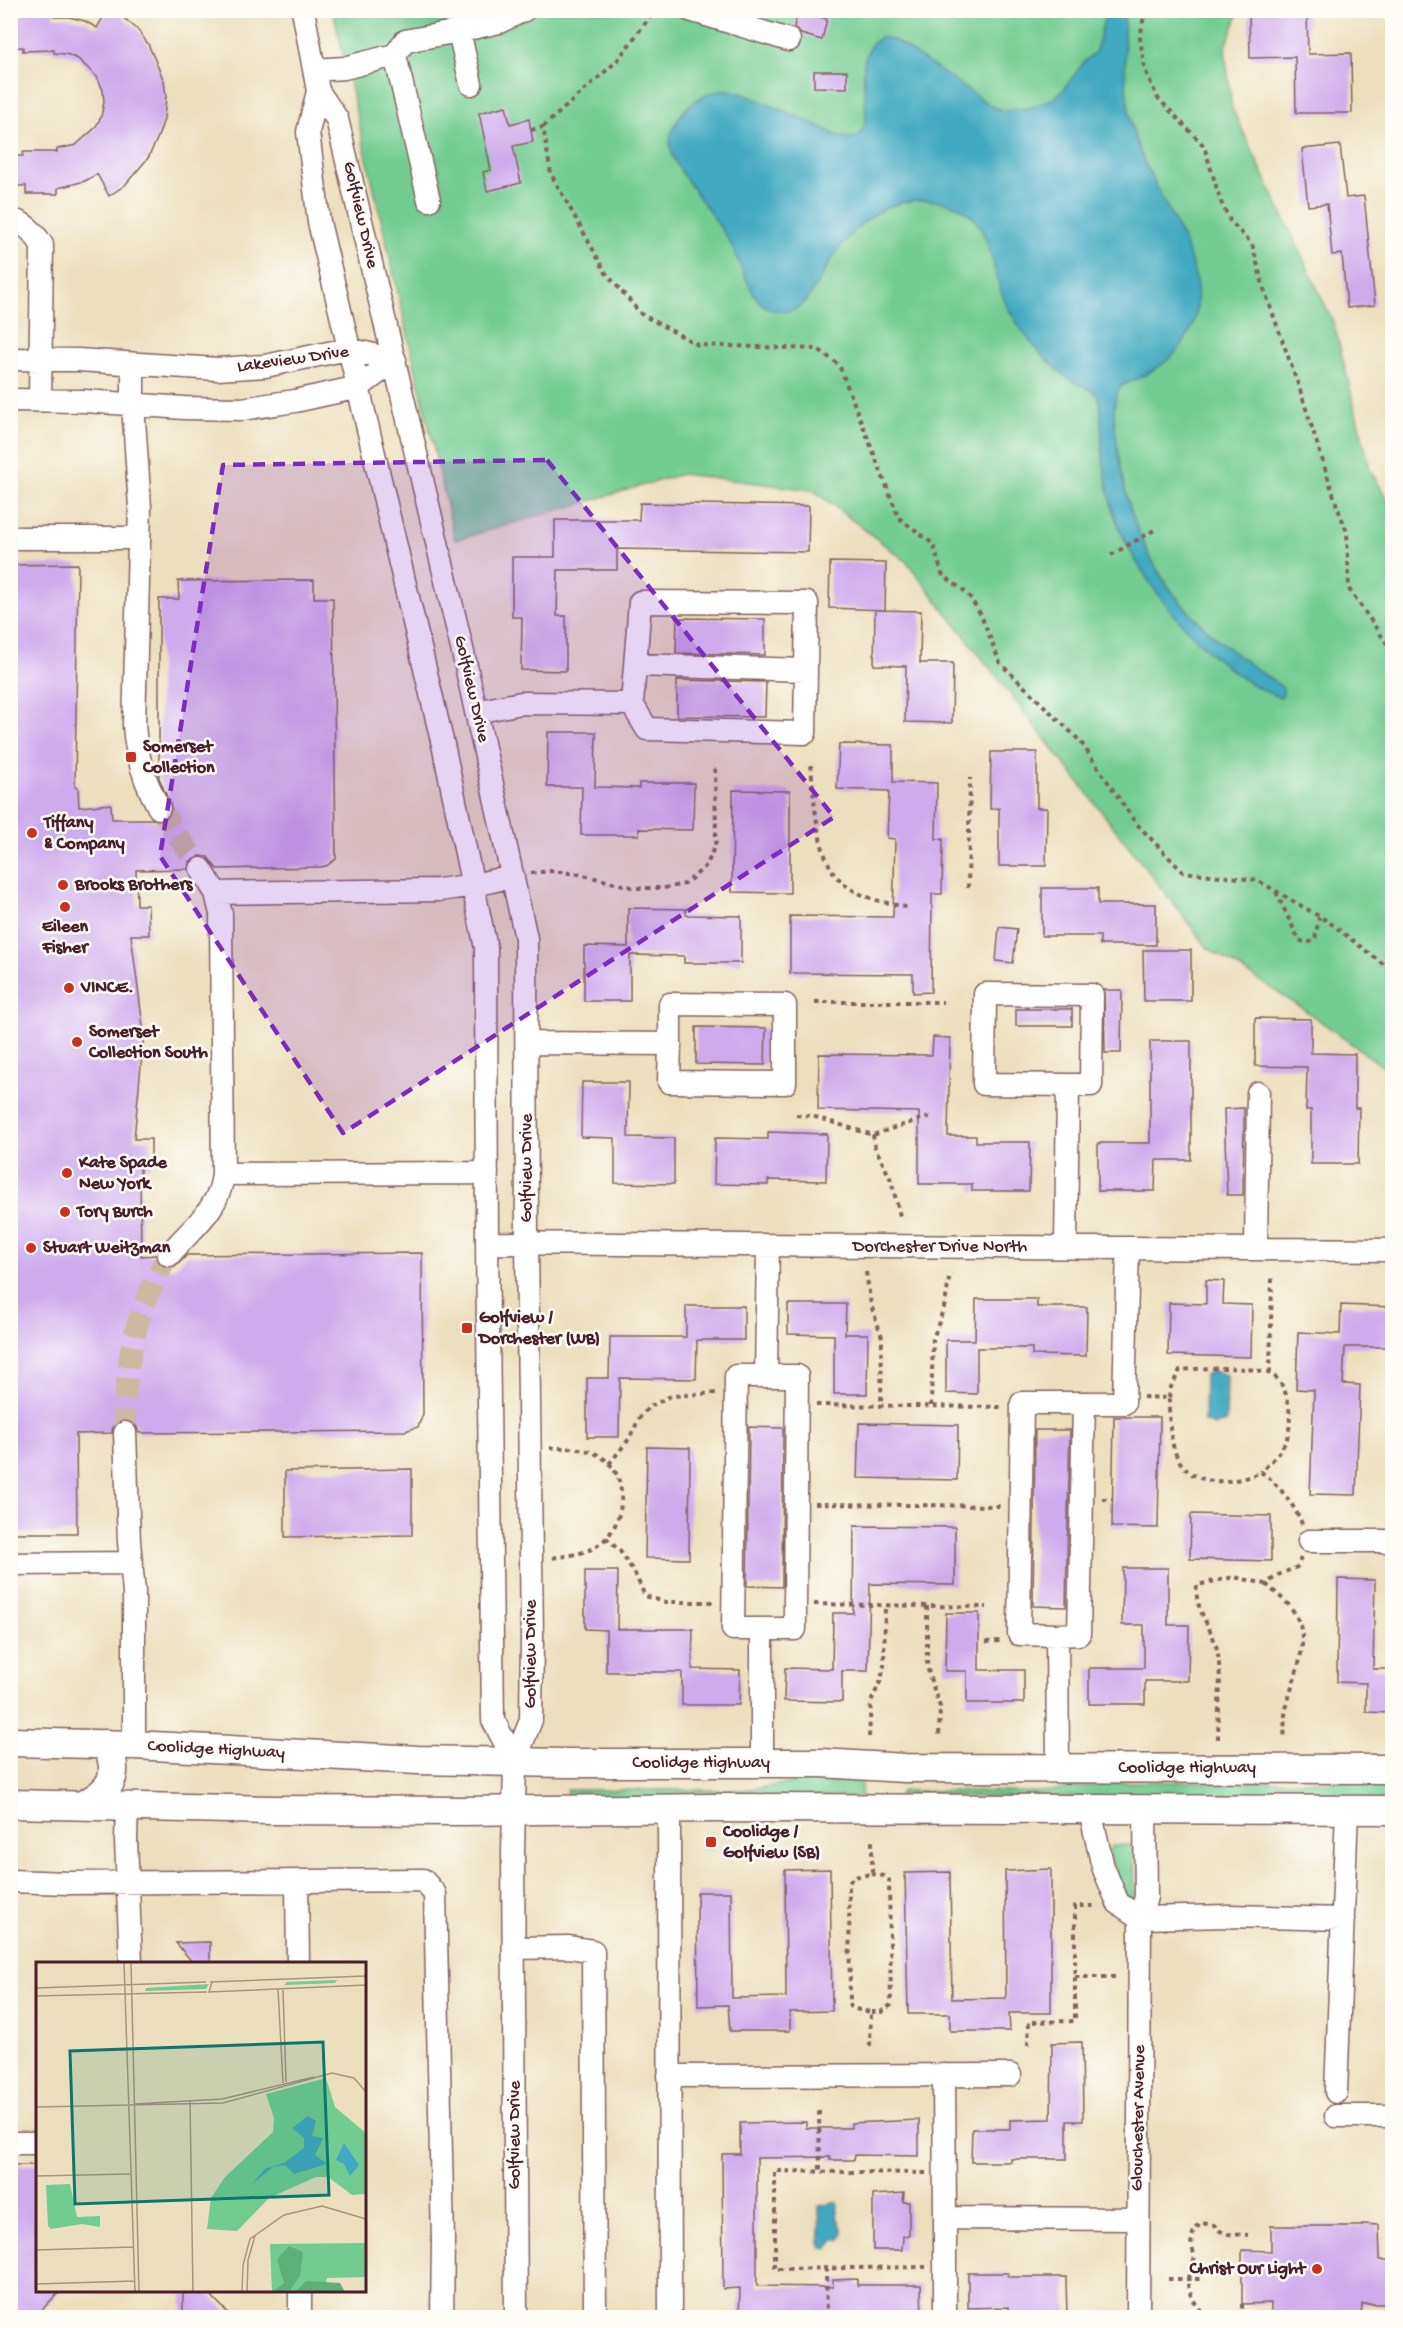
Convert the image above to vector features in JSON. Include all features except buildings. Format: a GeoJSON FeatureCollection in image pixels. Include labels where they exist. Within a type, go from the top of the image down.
{"type":"FeatureCollection","features":[{"type":"Feature","properties":{"kind":"main road","name":"Coolidge Highway"},"geometry":{"type":"LineString","coordinates":[[10,1742],[134,1745],[396,1759],[821,1763],[905,1768],[1392,1769]]}},
{"type":"Feature","properties":{"kind":"main road"},"geometry":{"type":"LineString","coordinates":[[82,1805],[102,1795],[108,1786],[112,1766],[111,1754],[106,1744]]}},
{"type":"Feature","properties":{"kind":"main road"},"geometry":{"type":"LineString","coordinates":[[883,1810],[879,1788],[883,1777],[905,1768]]}},
{"type":"Feature","properties":{"kind":"main road"},"geometry":{"type":"LineString","coordinates":[[10,1804],[270,1810],[464,1811],[514,1809],[1392,1810]]}},
{"type":"Feature","properties":{"kind":"street","name":"Golfview Drive"},"geometry":{"type":"LineString","coordinates":[[303,10],[316,81],[337,119],[476,712],[522,874],[526,938],[532,1637],[531,1720],[515,1761],[516,2318]]}},
{"type":"Feature","properties":{"kind":"street"},"geometry":{"type":"LineString","coordinates":[[316,81],[344,68],[395,55],[405,41],[499,22],[525,10]]}},
{"type":"Feature","properties":{"kind":"street"},"geometry":{"type":"LineString","coordinates":[[690,10],[789,40]]}},
{"type":"Feature","properties":{"kind":"street"},"geometry":{"type":"LineString","coordinates":[[459,31],[471,84]]}},
{"type":"Feature","properties":{"kind":"street"},"geometry":{"type":"LineString","coordinates":[[395,55],[429,200]]}},
{"type":"Feature","properties":{"kind":"street","name":"Golfview Drive"},"geometry":{"type":"LineString","coordinates":[[316,81],[308,132],[319,222],[474,885],[486,948],[493,1720],[515,1761]]}},
{"type":"Feature","properties":{"kind":"street"},"geometry":{"type":"LineString","coordinates":[[10,220],[15,220],[32,230],[42,245],[40,400]]}},
{"type":"Feature","properties":{"kind":"street","name":"Lakeview Drive"},"geometry":{"type":"LineString","coordinates":[[10,359],[199,369],[242,368],[266,366],[348,349],[395,360]]}},
{"type":"Feature","properties":{"kind":"street","name":"Lakeview Drive"},"geometry":{"type":"LineString","coordinates":[[10,400],[242,409],[295,401],[359,387],[395,360]]}},
{"type":"Feature","properties":{"kind":"street"},"geometry":{"type":"LineString","coordinates":[[133,364],[133,405],[140,507],[135,738],[141,770],[159,808]]}},
{"type":"Feature","properties":{"kind":"street"},"geometry":{"type":"LineString","coordinates":[[10,538],[139,538]]}},
{"type":"Feature","properties":{"kind":"street"},"geometry":{"type":"LineString","coordinates":[[640,602],[807,603],[805,733],[647,729],[632,704],[635,665],[640,602]]}},
{"type":"Feature","properties":{"kind":"street"},"geometry":{"type":"LineString","coordinates":[[635,665],[806,670]]}},
{"type":"Feature","properties":{"kind":"street"},"geometry":{"type":"LineString","coordinates":[[476,712],[520,703],[632,704]]}},
{"type":"Feature","properties":{"kind":"street"},"geometry":{"type":"LineString","coordinates":[[169,1255],[218,1199],[223,1174],[221,914],[216,893],[201,869]]}},
{"type":"Feature","properties":{"kind":"street"},"geometry":{"type":"LineString","coordinates":[[216,893],[439,890],[522,874]]}},
{"type":"Feature","properties":{"kind":"street"},"geometry":{"type":"LineString","coordinates":[[985,994],[1092,995],[1092,1085],[1068,1085],[984,1084],[985,994]]}},
{"type":"Feature","properties":{"kind":"street"},"geometry":{"type":"LineString","coordinates":[[670,1004],[785,1005],[785,1083],[669,1082],[669,1044],[670,1004]]}},
{"type":"Feature","properties":{"kind":"street"},"geometry":{"type":"LineString","coordinates":[[527,1042],[669,1044]]}},
{"type":"Feature","properties":{"kind":"street"},"geometry":{"type":"LineString","coordinates":[[1066,1248],[1068,1085]]}},
{"type":"Feature","properties":{"kind":"street"},"geometry":{"type":"LineString","coordinates":[[1256,1249],[1258,1093]]}},
{"type":"Feature","properties":{"kind":"street"},"geometry":{"type":"LineString","coordinates":[[223,1174],[487,1173]]}},
{"type":"Feature","properties":{"kind":"street","name":"Dorchester Drive North"},"geometry":{"type":"LineString","coordinates":[[487,1243],[1392,1250]]}},
{"type":"Feature","properties":{"kind":"street"},"geometry":{"type":"LineString","coordinates":[[766,1376],[768,1246]]}},
{"type":"Feature","properties":{"kind":"street"},"geometry":{"type":"LineString","coordinates":[[1084,1403],[1079,1634],[1019,1634],[1022,1403],[1084,1403],[1124,1403],[1128,1248]]}},
{"type":"Feature","properties":{"kind":"street"},"geometry":{"type":"LineString","coordinates":[[736,1376],[797,1376],[795,1629],[762,1629],[733,1629],[736,1376]]}},
{"type":"Feature","properties":{"kind":"street"},"geometry":{"type":"LineString","coordinates":[[125,1433],[134,1592],[134,1745]]}},
{"type":"Feature","properties":{"kind":"street"},"geometry":{"type":"LineString","coordinates":[[1309,1541],[1392,1541]]}},
{"type":"Feature","properties":{"kind":"street"},"geometry":{"type":"LineString","coordinates":[[10,1564],[132,1563]]}},
{"type":"Feature","properties":{"kind":"street"},"geometry":{"type":"LineString","coordinates":[[762,1629],[762,1763]]}},
{"type":"Feature","properties":{"kind":"street"},"geometry":{"type":"LineString","coordinates":[[1057,1635],[1058,1768]]}},
{"type":"Feature","properties":{"kind":"street"},"geometry":{"type":"LineString","coordinates":[[127,1807],[130,1962]]}},
{"type":"Feature","properties":{"kind":"street"},"geometry":{"type":"LineString","coordinates":[[669,1809],[670,2318]]}},
{"type":"Feature","properties":{"kind":"street"},"geometry":{"type":"LineString","coordinates":[[1336,2092],[1347,1810]]}},
{"type":"Feature","properties":{"kind":"street"},"geometry":{"type":"LineString","coordinates":[[1090,1811],[1102,1867],[1118,1903],[1140,1918],[1229,1916],[1343,1918]]}},
{"type":"Feature","properties":{"kind":"street","name":"Glouchester Avenue"},"geometry":{"type":"LineString","coordinates":[[1138,2318],[1140,1918],[1146,1897],[1145,1811]]}},
{"type":"Feature","properties":{"kind":"street"},"geometry":{"type":"LineString","coordinates":[[10,1881],[128,1883],[423,1880],[435,1894],[443,2240],[442,2318]]}},
{"type":"Feature","properties":{"kind":"street"},"geometry":{"type":"LineString","coordinates":[[297,1881],[298,1962]]}},
{"type":"Feature","properties":{"kind":"street"},"geometry":{"type":"LineString","coordinates":[[514,1948],[569,1947],[593,1951],[595,2318]]}},
{"type":"Feature","properties":{"kind":"street"},"geometry":{"type":"LineString","coordinates":[[944,2075],[945,2318]]}},
{"type":"Feature","properties":{"kind":"street"},"geometry":{"type":"LineString","coordinates":[[669,2076],[1010,2075]]}},
{"type":"Feature","properties":{"kind":"street"},"geometry":{"type":"LineString","coordinates":[[1336,2116],[1392,2116]]}},
{"type":"Feature","properties":{"kind":"street"},"geometry":{"type":"LineString","coordinates":[[10,2143],[36,2143]]}},
{"type":"Feature","properties":{"kind":"street"},"geometry":{"type":"LineString","coordinates":[[945,2218],[1138,2219]]}},
{"type":"Feature","properties":{"kind":"street"},"geometry":{"type":"LineString","coordinates":[[300,2292],[300,2318]]}},
{"type":"Feature","properties":{"kind":"path"},"geometry":{"type":"LineString","coordinates":[[531,130],[543,127],[617,61],[655,10]]}},
{"type":"Feature","properties":{"kind":"path"},"geometry":{"type":"LineString","coordinates":[[1145,10],[1140,38],[1145,70],[1157,97],[1204,146],[1221,202],[1230,221],[1252,244],[1264,289],[1336,506],[1347,532],[1349,589],[1392,651]]}},
{"type":"Feature","properties":{"kind":"path"},"geometry":{"type":"LineString","coordinates":[[543,127],[551,174],[606,273],[641,314],[698,345],[818,349],[839,365],[899,518],[933,544],[942,574],[968,594],[981,615],[1000,663],[1080,741],[1135,822],[1183,872],[1257,880],[1320,917],[1392,971]]}},
{"type":"Feature","properties":{"kind":"path"},"geometry":{"type":"LineString","coordinates":[[1111,555],[1156,529]]}},
{"type":"Feature","properties":{"kind":"path"},"geometry":{"type":"LineString","coordinates":[[522,874],[551,871],[579,874],[635,888],[664,888],[685,884],[707,865],[716,842],[715,764]]}},
{"type":"Feature","properties":{"kind":"path"},"geometry":{"type":"LineString","coordinates":[[810,765],[817,825],[825,856],[840,880],[862,894],[885,903],[910,908]]}},
{"type":"Feature","properties":{"kind":"path"},"geometry":{"type":"LineString","coordinates":[[968,888],[970,778]]}},
{"type":"Feature","properties":{"kind":"path"},"geometry":{"type":"LineString","coordinates":[[1276,891],[1299,940],[1307,943],[1315,940],[1320,917]]}},
{"type":"Feature","properties":{"kind":"path"},"geometry":{"type":"LineString","coordinates":[[815,1002],[943,1002]]}},
{"type":"Feature","properties":{"kind":"path"},"geometry":{"type":"LineString","coordinates":[[796,1115],[812,1116],[873,1135],[924,1118],[934,1117]]}},
{"type":"Feature","properties":{"kind":"path"},"geometry":{"type":"LineString","coordinates":[[873,1135],[874,1148],[891,1180],[901,1220]]}},
{"type":"Feature","properties":{"kind":"path"},"geometry":{"type":"LineString","coordinates":[[866,1272],[871,1305],[882,1337],[881,1406]]}},
{"type":"Feature","properties":{"kind":"path"},"geometry":{"type":"LineString","coordinates":[[931,1407],[933,1339],[945,1305],[950,1273]]}},
{"type":"Feature","properties":{"kind":"path"},"geometry":{"type":"LineString","coordinates":[[1270,1373],[1272,1275]]}},
{"type":"Feature","properties":{"kind":"path"},"geometry":{"type":"LineString","coordinates":[[1180,1370],[1249,1370],[1270,1373],[1278,1379],[1287,1400],[1288,1434],[1270,1463],[1261,1472],[1248,1478],[1223,1482],[1209,1480],[1188,1470],[1180,1461],[1174,1445],[1169,1398],[1170,1389],[1180,1370]]}},
{"type":"Feature","properties":{"kind":"path"},"geometry":{"type":"LineString","coordinates":[[609,1464],[629,1439],[640,1418],[649,1407],[671,1396],[705,1393]]}},
{"type":"Feature","properties":{"kind":"path"},"geometry":{"type":"LineString","coordinates":[[1155,1398],[1169,1398]]}},
{"type":"Feature","properties":{"kind":"path"},"geometry":{"type":"LineString","coordinates":[[825,1405],[992,1407]]}},
{"type":"Feature","properties":{"kind":"path"},"geometry":{"type":"LineString","coordinates":[[548,1448],[571,1448],[589,1451],[600,1456],[609,1464],[620,1487],[622,1498],[621,1509],[606,1538],[597,1546],[585,1551],[549,1558]]}},
{"type":"Feature","properties":{"kind":"path"},"geometry":{"type":"LineString","coordinates":[[1261,1472],[1275,1482],[1298,1513],[1309,1541],[1297,1567],[1278,1575],[1266,1584]]}},
{"type":"Feature","properties":{"kind":"path"},"geometry":{"type":"LineString","coordinates":[[824,1504],[991,1506]]}},
{"type":"Feature","properties":{"kind":"path"},"geometry":{"type":"LineString","coordinates":[[606,1538],[620,1551],[635,1574],[645,1596],[665,1602],[704,1602]]}},
{"type":"Feature","properties":{"kind":"path"},"geometry":{"type":"LineString","coordinates":[[1218,1739],[1218,1656],[1215,1638],[1195,1597],[1197,1585],[1234,1577],[1266,1584],[1288,1604],[1299,1622],[1304,1643],[1285,1715],[1284,1738]]}},
{"type":"Feature","properties":{"kind":"path"},"geometry":{"type":"LineString","coordinates":[[824,1605],[987,1607]]}},
{"type":"Feature","properties":{"kind":"path"},"geometry":{"type":"LineString","coordinates":[[869,1737],[871,1702],[881,1680],[884,1666],[885,1605]]}},
{"type":"Feature","properties":{"kind":"path"},"geometry":{"type":"LineString","coordinates":[[927,1606],[927,1661],[929,1675],[940,1707],[939,1737]]}},
{"type":"Feature","properties":{"kind":"path"},"geometry":{"type":"LineString","coordinates":[[872,1841],[872,1874]]}},
{"type":"Feature","properties":{"kind":"path"},"geometry":{"type":"LineString","coordinates":[[872,1874],[884,1876],[889,1880],[891,2005],[881,2012],[854,2009],[850,2006],[849,1883],[853,1877],[872,1874]]}},
{"type":"Feature","properties":{"kind":"path"},"geometry":{"type":"LineString","coordinates":[[1028,2045],[1029,2022],[1075,2021],[1075,1906],[1100,1906]]}},
{"type":"Feature","properties":{"kind":"path"},"geometry":{"type":"LineString","coordinates":[[1075,1977],[1115,1977]]}},
{"type":"Feature","properties":{"kind":"path"},"geometry":{"type":"LineString","coordinates":[[870,2046],[871,2012]]}},
{"type":"Feature","properties":{"kind":"path"},"geometry":{"type":"LineString","coordinates":[[819,2111],[820,2173]]}},
{"type":"Feature","properties":{"kind":"path"},"geometry":{"type":"LineString","coordinates":[[944,2173],[775,2171],[775,2270],[945,2267]]}},
{"type":"Feature","properties":{"kind":"path"},"geometry":{"type":"LineString","coordinates":[[1208,2318],[1194,2300],[1188,2279],[1195,2256],[1191,2247],[1193,2231],[1201,2223],[1214,2225],[1220,2231],[1228,2234],[1248,2235]]}},
{"type":"Feature","properties":{"kind":"path"},"geometry":{"type":"LineString","coordinates":[[826,2268],[827,2318]]}},
{"type":"Feature","properties":{"kind":"path"},"geometry":{"type":"LineString","coordinates":[[1168,2279],[1201,2279]]}},
{"type":"Feature","properties":{"kind":"path"},"geometry":{"type":"LineString","coordinates":[[1242,2304],[1242,2318]]}},
{"type":"Feature","properties":{"kind":"highlighted area"},"geometry":{"type":"Polygon","coordinates":[[[547,460],[834,817],[343,1133],[160,856],[223,465],[547,460]]]}},
{"type":"Feature","properties":{"kind":"green space"},"geometry":{"type":"Polygon","coordinates":[[[333,11],[1239,11],[1225,49],[1232,108],[1334,324],[1370,469],[1392,508],[1392,1073],[1302,1008],[1208,948],[907,562],[813,490],[682,474],[455,540],[333,11]]]}},
{"type":"Feature","properties":{"kind":"green space"},"geometry":{"type":"Polygon","coordinates":[[[811,1780],[860,1780],[862,1782],[861,1797],[567,1799],[567,1790],[743,1790],[811,1780]]]}},
{"type":"Feature","properties":{"kind":"green space"},"geometry":{"type":"Polygon","coordinates":[[[1392,1781],[1392,1800],[898,1796],[902,1791],[1041,1792],[1121,1782],[1392,1781]]]}},
{"type":"Feature","properties":{"kind":"green space"},"geometry":{"type":"Polygon","coordinates":[[[1132,1845],[1134,1847],[1135,1898],[1128,1900],[1108,1852],[1112,1846],[1132,1845]]]}},
{"type":"Feature","properties":{"kind":"water"},"geometry":{"type":"Polygon","coordinates":[[[1106,11],[1124,11],[1125,75],[1131,123],[1145,164],[1186,247],[1195,276],[1197,304],[1190,330],[1172,356],[1154,370],[1121,386],[1115,398],[1114,422],[1120,469],[1126,493],[1152,561],[1180,602],[1217,638],[1283,688],[1283,695],[1280,697],[1255,686],[1228,668],[1203,645],[1178,619],[1137,562],[1122,533],[1110,500],[1103,455],[1099,398],[1093,391],[1073,382],[1059,371],[1042,355],[1021,329],[1002,295],[984,234],[976,221],[965,211],[951,204],[933,200],[915,200],[885,209],[858,227],[846,240],[803,304],[792,310],[773,310],[762,304],[753,294],[730,243],[672,155],[670,146],[673,129],[685,110],[705,96],[723,90],[747,95],[834,134],[847,138],[857,137],[863,128],[866,116],[863,73],[865,59],[870,47],[881,37],[896,41],[993,107],[1006,111],[1033,107],[1052,99],[1063,90],[1085,61],[1096,51],[1106,11]]]}},
{"type":"Feature","properties":{"kind":"water"},"geometry":{"type":"Polygon","coordinates":[[[1212,1371],[1227,1375],[1226,1422],[1213,1426],[1204,1422],[1205,1375],[1212,1371]]]}},
{"type":"Feature","properties":{"kind":"water"},"geometry":{"type":"Polygon","coordinates":[[[835,2201],[838,2203],[837,2215],[843,2233],[841,2239],[835,2240],[829,2248],[822,2247],[819,2206],[835,2201]]]}},
{"type":"Feature","properties":{"kind":"tunnel"},"geometry":{"type":"LineString","coordinates":[[159,808],[201,869]]}},
{"type":"Feature","properties":{"kind":"tunnel"},"geometry":{"type":"LineString","coordinates":[[125,1433],[126,1385],[133,1341],[147,1298],[169,1255]]}},
{"type":"Feature","properties":{"kind":"place","name":"Somerset Collection"},"geometry":{"type":"Point","coordinates":[131,757]}},
{"type":"Feature","properties":{"kind":"place","name":"Tiffany & Company"},"geometry":{"type":"Point","coordinates":[32,833]}},
{"type":"Feature","properties":{"kind":"place","name":"Brooks Brothers"},"geometry":{"type":"Point","coordinates":[63,885]}},
{"type":"Feature","properties":{"kind":"place","name":"Eileen Fisher"},"geometry":{"type":"Point","coordinates":[65,907]}},
{"type":"Feature","properties":{"kind":"place","name":"VINCE."},"geometry":{"type":"Point","coordinates":[69,988]}},
{"type":"Feature","properties":{"kind":"place","name":"Somerset Collection South"},"geometry":{"type":"Point","coordinates":[77,1042]}},
{"type":"Feature","properties":{"kind":"place","name":"Kate Spade New York"},"geometry":{"type":"Point","coordinates":[67,1173]}},
{"type":"Feature","properties":{"kind":"place","name":"Tory Burch"},"geometry":{"type":"Point","coordinates":[65,1212]}},
{"type":"Feature","properties":{"kind":"place","name":"Stuart Weitzman"},"geometry":{"type":"Point","coordinates":[31,1248]}},
{"type":"Feature","properties":{"kind":"place","name":"Golfview / Dorchester (WB)"},"geometry":{"type":"Point","coordinates":[467,1328]}},
{"type":"Feature","properties":{"kind":"place","name":"Coolidge / Golfview (SB)"},"geometry":{"type":"Point","coordinates":[711,1842]}},
{"type":"Feature","properties":{"kind":"place","name":"Christ Our Light"},"geometry":{"type":"Point","coordinates":[1317,2269]}}]}
